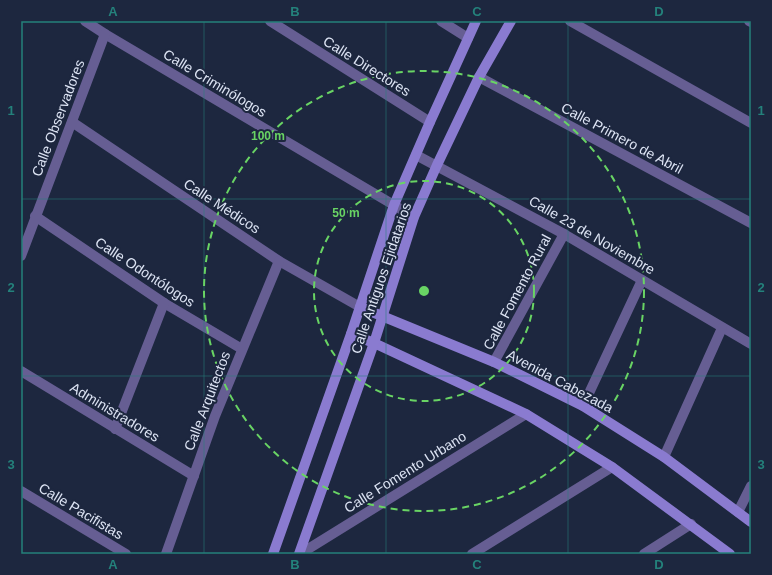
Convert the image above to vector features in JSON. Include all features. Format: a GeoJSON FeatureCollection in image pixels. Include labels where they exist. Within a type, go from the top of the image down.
{"type":"FeatureCollection","features":[{"type":"Feature","properties":{"kind":"street","name":"Calle Criminólogos"},"geometry":{"type":"LineString","coordinates":[[85,21],[414,217]]}},
{"type":"Feature","properties":{"kind":"street","name":"Calle Directores"},"geometry":{"type":"LineString","coordinates":[[270,21],[430,122]]}},
{"type":"Feature","properties":{"kind":"street"},"geometry":{"type":"LineString","coordinates":[[441,21],[468,38]]}},
{"type":"Feature","properties":{"kind":"street","name":"Calle Antiguos Ejidatarios"},"geometry":{"type":"LineString","coordinates":[[273,554],[351,334],[394,205],[476,21]]}},
{"type":"Feature","properties":{"kind":"street","name":"Calle Antiguos Ejidatarios"},"geometry":{"type":"LineString","coordinates":[[300,554],[374,343],[414,217],[479,77],[511,21]]}},
{"type":"Feature","properties":{"kind":"street"},"geometry":{"type":"LineString","coordinates":[[570,21],[751,122]]}},
{"type":"Feature","properties":{"kind":"street","name":"Calle Observadores"},"geometry":{"type":"LineString","coordinates":[[21,256],[105,34]]}},
{"type":"Feature","properties":{"kind":"street","name":"Calle Primero de Abril"},"geometry":{"type":"LineString","coordinates":[[479,77],[751,223]]}},
{"type":"Feature","properties":{"kind":"street","name":"Calle Médicos"},"geometry":{"type":"LineString","coordinates":[[72,122],[279,261],[360,307]]}},
{"type":"Feature","properties":{"kind":"street","name":"Calle 23 de Noviembre"},"geometry":{"type":"LineString","coordinates":[[416,155],[564,234],[751,344]]}},
{"type":"Feature","properties":{"kind":"street","name":"Calle Odontólogos"},"geometry":{"type":"LineString","coordinates":[[35,216],[164,303],[242,349]]}},
{"type":"Feature","properties":{"kind":"street","name":"Calle Fomento Rural"},"geometry":{"type":"LineString","coordinates":[[494,362],[564,234]]}},
{"type":"Feature","properties":{"kind":"street","name":"Calle Arquitectos"},"geometry":{"type":"LineString","coordinates":[[166,554],[216,416],[279,261]]}},
{"type":"Feature","properties":{"kind":"street"},"geometry":{"type":"LineString","coordinates":[[582,406],[642,280]]}},
{"type":"Feature","properties":{"kind":"street"},"geometry":{"type":"LineString","coordinates":[[115,429],[164,303]]}},
{"type":"Feature","properties":{"kind":"street","name":"Avenida Cabezada"},"geometry":{"type":"LineString","coordinates":[[360,307],[383,315],[494,362],[582,406],[664,457],[751,522]]}},
{"type":"Feature","properties":{"kind":"street"},"geometry":{"type":"LineString","coordinates":[[664,457],[722,328]]}},
{"type":"Feature","properties":{"kind":"street"},"geometry":{"type":"LineString","coordinates":[[351,334],[374,343],[526,414],[612,467],[730,554]]}},
{"type":"Feature","properties":{"kind":"street","name":"Administradores"},"geometry":{"type":"LineString","coordinates":[[21,371],[194,476]]}},
{"type":"Feature","properties":{"kind":"street","name":"Calle Fomento Urbano"},"geometry":{"type":"LineString","coordinates":[[300,554],[526,414]]}},
{"type":"Feature","properties":{"kind":"street"},"geometry":{"type":"LineString","coordinates":[[472,554],[612,467]]}},
{"type":"Feature","properties":{"kind":"street"},"geometry":{"type":"LineString","coordinates":[[738,512],[751,486]]}},
{"type":"Feature","properties":{"kind":"street","name":"Calle Pacifistas"},"geometry":{"type":"LineString","coordinates":[[21,491],[126,554]]}},
{"type":"Feature","properties":{"kind":"street"},"geometry":{"type":"LineString","coordinates":[[644,554],[691,524]]}}]}
